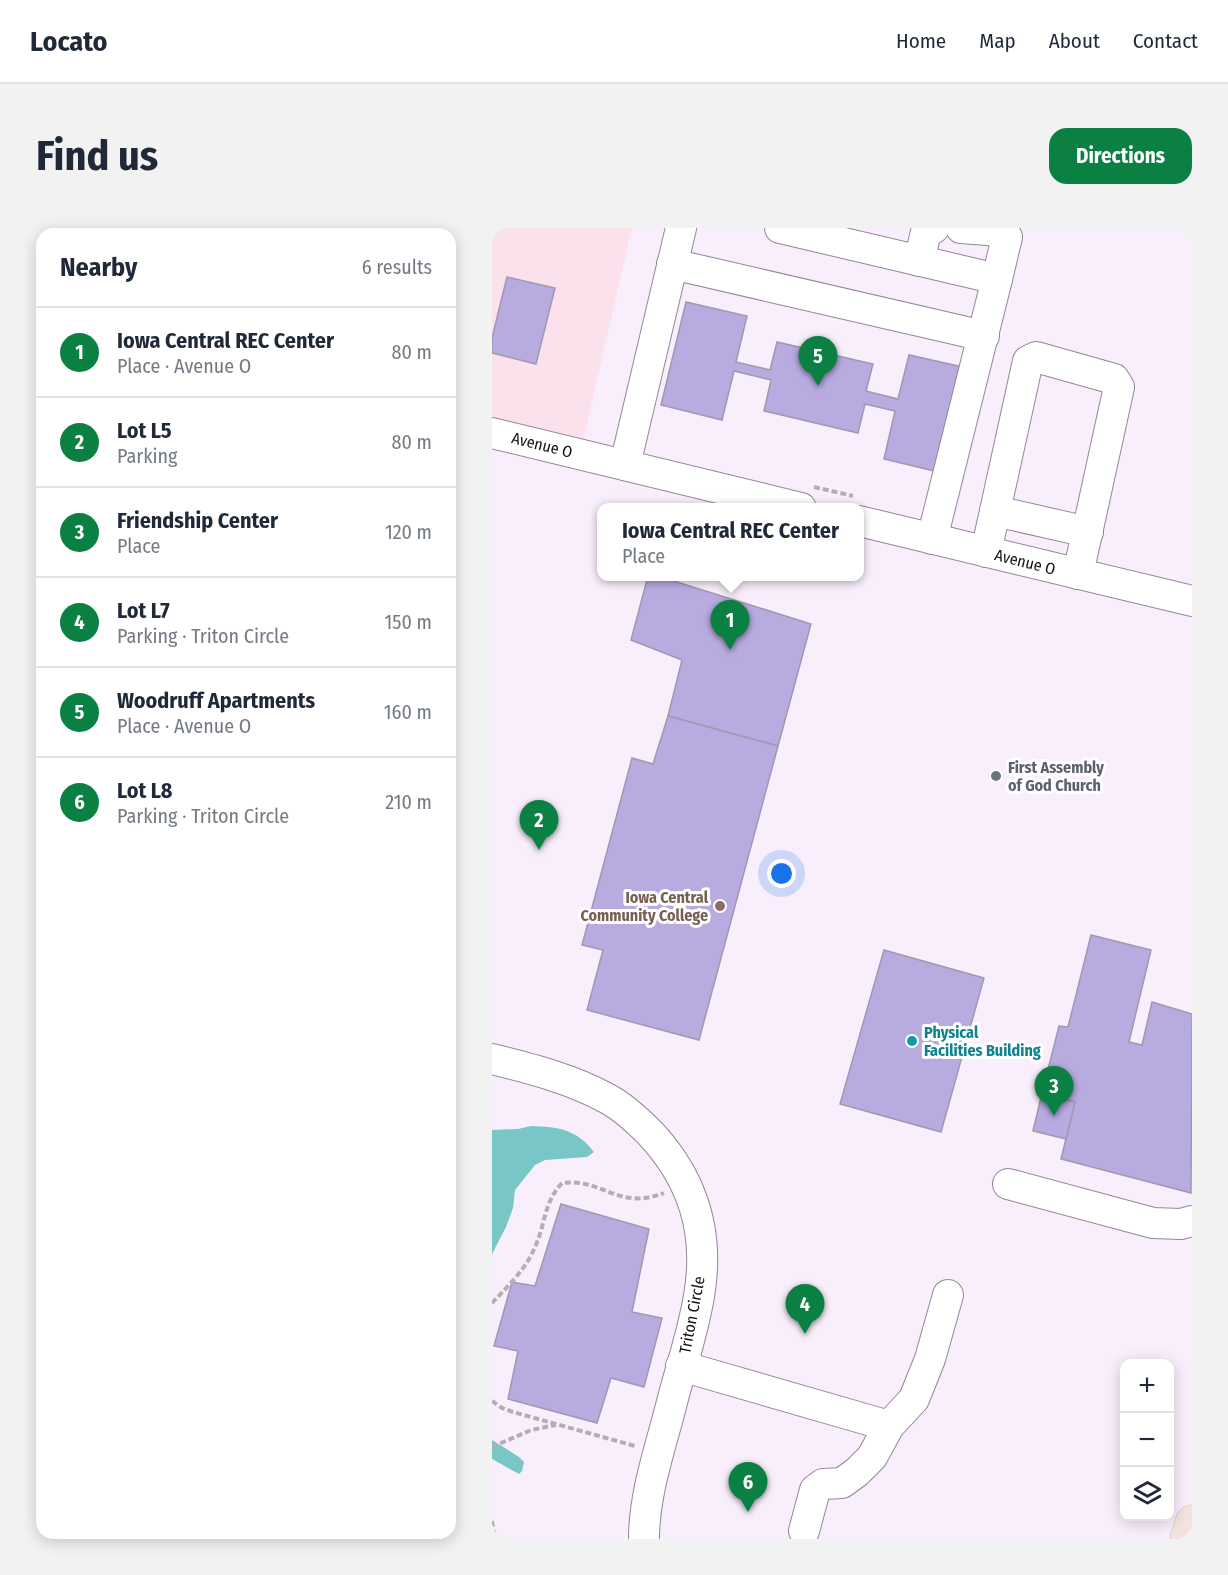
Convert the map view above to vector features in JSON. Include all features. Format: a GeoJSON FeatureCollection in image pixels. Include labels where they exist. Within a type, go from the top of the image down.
{"type":"FeatureCollection","features":[{"type":"Feature","properties":{"kind":"main road"},"geometry":{"type":"LineString","coordinates":[[1187,1539],[1192,1522]]}},
{"type":"Feature","properties":{"kind":"street"},"geometry":{"type":"LineString","coordinates":[[625,465],[681,228]]}},
{"type":"Feature","properties":{"kind":"street"},"geometry":{"type":"LineString","coordinates":[[780,228],[997,279]]}},
{"type":"Feature","properties":{"kind":"street"},"geometry":{"type":"LineString","coordinates":[[919,261],[926,232],[934,228]]}},
{"type":"Feature","properties":{"kind":"street"},"geometry":{"type":"LineString","coordinates":[[932,539],[984,336],[1006,237],[1001,231],[962,228]]}},
{"type":"Feature","properties":{"kind":"street"},"geometry":{"type":"LineString","coordinates":[[672,264],[984,336]]}},
{"type":"Feature","properties":{"kind":"street"},"geometry":{"type":"LineString","coordinates":[[986,552],[1028,361],[1036,357],[1114,379],[1119,387],[1078,574]]}},
{"type":"Feature","properties":{"kind":"street","name":"Avenue O"},"geometry":{"type":"LineString","coordinates":[[492,433],[784,503]]}},
{"type":"Feature","properties":{"kind":"street"},"geometry":{"type":"LineString","coordinates":[[995,511],[1088,532]]}},
{"type":"Feature","properties":{"kind":"street","name":"Avenue O"},"geometry":{"type":"LineString","coordinates":[[864,522],[1192,602]]}},
{"type":"Feature","properties":{"kind":"street","name":"Triton Circle"},"geometry":{"type":"LineString","coordinates":[[492,1059],[573,1082],[609,1099],[637,1120],[674,1162],[687,1185],[696,1211],[702,1264],[699,1296],[648,1501],[644,1539]]}},
{"type":"Feature","properties":{"kind":"street"},"geometry":{"type":"LineString","coordinates":[[1008,1184],[1152,1223],[1180,1224],[1192,1221]]}},
{"type":"Feature","properties":{"kind":"street"},"geometry":{"type":"LineString","coordinates":[[804,1531],[815,1490],[823,1484],[842,1484],[857,1472],[872,1457],[889,1426],[914,1399],[930,1359],[948,1295]]}},
{"type":"Feature","properties":{"kind":"street"},"geometry":{"type":"LineString","coordinates":[[681,1366],[889,1426]]}},
{"type":"Feature","properties":{"kind":"path"},"geometry":{"type":"LineString","coordinates":[[492,1303],[522,1270],[535,1248],[551,1195],[562,1183],[573,1181],[595,1186],[616,1196],[634,1200],[651,1198],[687,1185]]}},
{"type":"Feature","properties":{"kind":"path"},"geometry":{"type":"LineString","coordinates":[[492,1401],[502,1408],[659,1453]]}},
{"type":"Feature","properties":{"kind":"path"},"geometry":{"type":"LineString","coordinates":[[492,1447],[531,1430],[558,1425]]}},
{"type":"Feature","properties":{"kind":"path"},"geometry":{"type":"LineString","coordinates":[[492,1521],[495,1539]]}},
{"type":"Feature","properties":{"kind":"shaded area"},"geometry":{"type":"Polygon","coordinates":[[[492,228],[632,228],[583,441],[492,420],[492,228]]]}},
{"type":"Feature","properties":{"kind":"water"},"geometry":{"type":"Polygon","coordinates":[[[531,1126],[550,1127],[574,1134],[588,1144],[594,1152],[587,1157],[545,1160],[535,1165],[515,1190],[513,1208],[492,1254],[492,1130],[531,1126]]]}},
{"type":"Feature","properties":{"kind":"water"},"geometry":{"type":"Polygon","coordinates":[[[492,1440],[524,1462],[519,1474],[492,1459],[492,1440]]]}},
{"type":"Feature","properties":{"kind":"building"},"geometry":{"type":"Polygon","coordinates":[[[507,277],[555,288],[536,364],[492,353],[492,338],[507,277]]]}},
{"type":"Feature","properties":{"kind":"building"},"geometry":{"type":"Polygon","coordinates":[[[686,302],[747,316],[736,362],[770,370],[777,342],[873,364],[866,391],[898,399],[909,355],[972,369],[947,474],[884,459],[895,411],[865,404],[858,433],[764,411],[771,380],[734,371],[722,420],[661,405],[686,302]]]}},
{"type":"Feature","properties":{"kind":"building"},"geometry":{"type":"Polygon","coordinates":[[[647,581],[674,581],[811,624],[778,746],[668,716],[682,660],[631,640],[647,581]]]}},
{"type":"Feature","properties":{"kind":"building"},"geometry":{"type":"Polygon","coordinates":[[[668,716],[778,746],[699,1040],[587,1010],[603,950],[582,945],[632,758],[653,764],[668,716]]]}},
{"type":"Feature","properties":{"kind":"building"},"geometry":{"type":"Polygon","coordinates":[[[1091,935],[1151,950],[1129,1042],[1142,1045],[1152,1002],[1192,1014],[1191,1193],[1061,1159],[1075,1102],[1042,1093],[1059,1026],[1068,1027],[1091,935]]]}},
{"type":"Feature","properties":{"kind":"building","name":"Physical Facilities Building"},"geometry":{"type":"Polygon","coordinates":[[[884,950],[984,978],[941,1132],[840,1104],[884,950]]]}},
{"type":"Feature","properties":{"kind":"building"},"geometry":{"type":"Polygon","coordinates":[[[1042,1093],[1075,1102],[1066,1139],[1033,1131],[1042,1093]]]}},
{"type":"Feature","properties":{"kind":"building"},"geometry":{"type":"Polygon","coordinates":[[[561,1204],[649,1229],[632,1312],[662,1318],[644,1387],[611,1378],[597,1423],[508,1399],[518,1351],[494,1346],[512,1282],[535,1286],[561,1204]]]}},
{"type":"Feature","properties":{"kind":"place","name":"Woodruff Apartments"},"geometry":{"type":"Point","coordinates":[818,386]}},
{"type":"Feature","properties":{"kind":"place","name":"Iowa Central REC Center"},"geometry":{"type":"Point","coordinates":[730,650]}},
{"type":"Feature","properties":{"kind":"place","name":"First Assembly of God Church"},"geometry":{"type":"Point","coordinates":[996,776]}},
{"type":"Feature","properties":{"kind":"place","name":"Lot L5"},"geometry":{"type":"Point","coordinates":[539,850]}},
{"type":"Feature","properties":{"kind":"place","name":"Iowa Central Community College"},"geometry":{"type":"Point","coordinates":[720,906]}},
{"type":"Feature","properties":{"kind":"place","name":"Physical Facilities Building"},"geometry":{"type":"Point","coordinates":[912,1041]}},
{"type":"Feature","properties":{"kind":"place","name":"Friendship Center"},"geometry":{"type":"Point","coordinates":[1054,1116]}},
{"type":"Feature","properties":{"kind":"place","name":"Lot L7"},"geometry":{"type":"Point","coordinates":[805,1334]}},
{"type":"Feature","properties":{"kind":"place","name":"Lot L8"},"geometry":{"type":"Point","coordinates":[748,1512]}}]}
